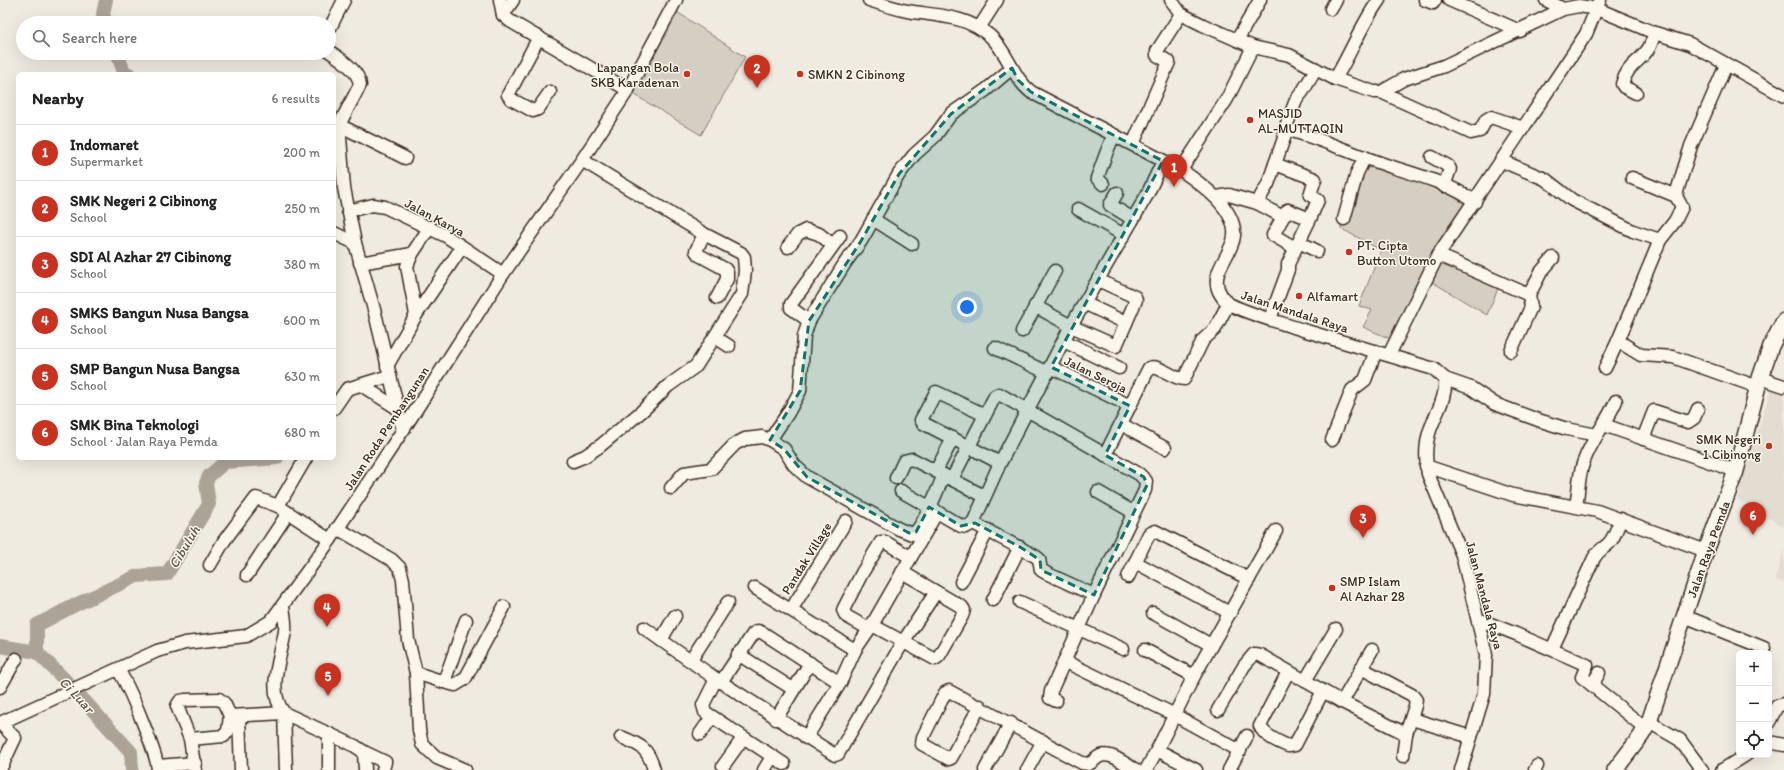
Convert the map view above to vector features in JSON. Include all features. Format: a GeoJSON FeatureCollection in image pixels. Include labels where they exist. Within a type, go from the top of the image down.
{"type":"FeatureCollection","features":[{"type":"Feature","properties":{"kind":"main road","name":"Jalan Raya Pemda"},"geometry":{"type":"LineString","coordinates":[[1616,770],[1641,736],[1647,725],[1706,551],[1736,471],[1759,383],[1771,346],[1784,321]]}},
{"type":"Feature","properties":{"kind":"street"},"geometry":{"type":"LineString","coordinates":[[336,16],[344,0]]}},
{"type":"Feature","properties":{"kind":"street"},"geometry":{"type":"LineString","coordinates":[[500,0],[504,15],[510,21],[628,90]]}},
{"type":"Feature","properties":{"kind":"street"},"geometry":{"type":"LineString","coordinates":[[504,15],[512,0]]}},
{"type":"Feature","properties":{"kind":"street","name":"Jalan Roda Pembangunan"},"geometry":{"type":"LineString","coordinates":[[0,723],[64,695],[150,654],[185,643],[246,636],[271,621],[330,540],[403,430],[502,274],[582,160],[628,90],[676,0]]}},
{"type":"Feature","properties":{"kind":"street","name":"Jalan Mandala Raya"},"geometry":{"type":"LineString","coordinates":[[869,0],[906,10],[957,18],[979,28],[996,43],[1018,80],[1031,92],[1181,170],[1217,197],[1232,223],[1234,236],[1218,275],[1216,287],[1228,304],[1270,319],[1434,369],[1445,379],[1444,395],[1426,447],[1426,466],[1462,555],[1487,663],[1484,694],[1461,770]]}},
{"type":"Feature","properties":{"kind":"street"},"geometry":{"type":"LineString","coordinates":[[979,28],[997,0]]}},
{"type":"Feature","properties":{"kind":"street"},"geometry":{"type":"LineString","coordinates":[[1171,0],[1181,14],[1237,40],[1253,47],[1289,55],[1335,78],[1374,92],[1381,92],[1471,133],[1480,131],[1486,120],[1492,117],[1523,128]]}},
{"type":"Feature","properties":{"kind":"street"},"geometry":{"type":"LineString","coordinates":[[1237,40],[1260,0]]}},
{"type":"Feature","properties":{"kind":"street"},"geometry":{"type":"LineString","coordinates":[[1335,78],[1346,61],[1366,17],[1379,0]]}},
{"type":"Feature","properties":{"kind":"street"},"geometry":{"type":"LineString","coordinates":[[1425,0],[1433,3],[1435,0]]}},
{"type":"Feature","properties":{"kind":"street"},"geometry":{"type":"LineString","coordinates":[[1546,0],[1563,9]]}},
{"type":"Feature","properties":{"kind":"street"},"geometry":{"type":"LineString","coordinates":[[1453,1],[1471,11],[1476,10],[1520,31]]}},
{"type":"Feature","properties":{"kind":"street"},"geometry":{"type":"LineString","coordinates":[[1381,92],[1404,80],[1444,66],[1520,31],[1563,9],[1599,4],[1655,33],[1690,44],[1784,96]]}},
{"type":"Feature","properties":{"kind":"street"},"geometry":{"type":"LineString","coordinates":[[1389,355],[1438,255],[1475,202],[1586,34],[1599,4]]}},
{"type":"Feature","properties":{"kind":"street"},"geometry":{"type":"LineString","coordinates":[[1133,144],[1168,60],[1157,55],[1157,51],[1181,14]]}},
{"type":"Feature","properties":{"kind":"street"},"geometry":{"type":"LineString","coordinates":[[1636,93],[1624,87],[1622,84],[1632,64],[1650,47],[1655,33]]}},
{"type":"Feature","properties":{"kind":"street"},"geometry":{"type":"LineString","coordinates":[[539,37],[508,95],[511,99],[533,111],[538,109],[550,92]]}},
{"type":"Feature","properties":{"kind":"street"},"geometry":{"type":"LineString","coordinates":[[1181,170],[1227,99],[1253,47]]}},
{"type":"Feature","properties":{"kind":"street"},"geometry":{"type":"LineString","coordinates":[[336,56],[346,63],[360,81],[360,85],[337,125],[344,188],[355,243],[403,430]]}},
{"type":"Feature","properties":{"kind":"street"},"geometry":{"type":"LineString","coordinates":[[1676,196],[1691,146],[1726,65]]}},
{"type":"Feature","properties":{"kind":"street"},"geometry":{"type":"LineString","coordinates":[[770,440],[788,413],[800,391],[804,336],[809,321],[845,263],[861,241],[906,163],[935,136],[951,114],[986,90],[1012,68]]}},
{"type":"Feature","properties":{"kind":"street"},"geometry":{"type":"LineString","coordinates":[[1257,203],[1268,184],[1284,138],[1285,129],[1296,100],[1316,69]]}},
{"type":"Feature","properties":{"kind":"street"},"geometry":{"type":"LineString","coordinates":[[337,125],[406,158]]}},
{"type":"Feature","properties":{"kind":"street"},"geometry":{"type":"LineString","coordinates":[[1285,129],[1405,170],[1444,186],[1475,202]]}},
{"type":"Feature","properties":{"kind":"street"},"geometry":{"type":"LineString","coordinates":[[1103,184],[1097,178],[1106,156],[1106,150],[1114,135]]}},
{"type":"Feature","properties":{"kind":"street"},"geometry":{"type":"LineString","coordinates":[[1344,219],[1357,173],[1365,157]]}},
{"type":"Feature","properties":{"kind":"street"},"geometry":{"type":"LineString","coordinates":[[1432,157],[1448,166],[1450,169],[1444,186]]}},
{"type":"Feature","properties":{"kind":"street"},"geometry":{"type":"LineString","coordinates":[[573,461],[585,456],[600,446],[642,412],[668,386],[689,373],[696,366],[742,294],[745,283],[744,257],[741,253],[704,234],[582,160]]}},
{"type":"Feature","properties":{"kind":"street"},"geometry":{"type":"LineString","coordinates":[[901,491],[961,526],[966,527],[973,522],[1000,463],[1071,326],[1133,219],[1163,161]]}},
{"type":"Feature","properties":{"kind":"street"},"geometry":{"type":"LineString","coordinates":[[1502,161],[1545,179],[1572,200],[1633,231],[1660,240]]}},
{"type":"Feature","properties":{"kind":"street"},"geometry":{"type":"LineString","coordinates":[[1270,319],[1297,245],[1318,200],[1310,195],[1315,179],[1275,164]]}},
{"type":"Feature","properties":{"kind":"street"},"geometry":{"type":"LineString","coordinates":[[1605,368],[1618,341],[1660,240],[1675,221],[1682,207],[1676,196],[1632,178]]}},
{"type":"Feature","properties":{"kind":"street"},"geometry":{"type":"LineString","coordinates":[[1117,193],[1110,205],[1133,219]]}},
{"type":"Feature","properties":{"kind":"street"},"geometry":{"type":"LineString","coordinates":[[1217,197],[1229,195],[1257,203],[1283,217]]}},
{"type":"Feature","properties":{"kind":"street","name":"Jalan Karya"},"geometry":{"type":"LineString","coordinates":[[348,211],[378,205],[430,227],[502,274]]}},
{"type":"Feature","properties":{"kind":"street"},"geometry":{"type":"LineString","coordinates":[[1078,209],[1124,235]]}},
{"type":"Feature","properties":{"kind":"street"},"geometry":{"type":"LineString","coordinates":[[1310,219],[1288,210],[1273,235],[1317,251]]}},
{"type":"Feature","properties":{"kind":"street"},"geometry":{"type":"LineString","coordinates":[[873,219],[912,244]]}},
{"type":"Feature","properties":{"kind":"street"},"geometry":{"type":"LineString","coordinates":[[416,315],[406,271],[412,254],[430,227]]}},
{"type":"Feature","properties":{"kind":"street"},"geometry":{"type":"LineString","coordinates":[[788,247],[798,234],[806,230],[837,241],[791,304],[791,308],[809,321]]}},
{"type":"Feature","properties":{"kind":"street"},"geometry":{"type":"LineString","coordinates":[[336,234],[355,243]]}},
{"type":"Feature","properties":{"kind":"street"},"geometry":{"type":"LineString","coordinates":[[704,234],[696,252],[727,272],[727,279],[717,298]]}},
{"type":"Feature","properties":{"kind":"street"},"geometry":{"type":"LineString","coordinates":[[336,405],[344,392],[388,371],[416,315],[462,247]]}},
{"type":"Feature","properties":{"kind":"street"},"geometry":{"type":"LineString","coordinates":[[360,263],[412,254]]}},
{"type":"Feature","properties":{"kind":"street"},"geometry":{"type":"LineString","coordinates":[[1438,255],[1528,295],[1531,301],[1531,307],[1512,351]]}},
{"type":"Feature","properties":{"kind":"street"},"geometry":{"type":"LineString","coordinates":[[1528,295],[1541,272],[1553,258]]}},
{"type":"Feature","properties":{"kind":"street"},"geometry":{"type":"LineString","coordinates":[[1022,331],[1055,271]]}},
{"type":"Feature","properties":{"kind":"street"},"geometry":{"type":"LineString","coordinates":[[1035,306],[1071,326],[1114,346],[1118,344],[1135,297],[1098,280]]}},
{"type":"Feature","properties":{"kind":"street"},"geometry":{"type":"LineString","coordinates":[[1084,303],[1126,324]]}},
{"type":"Feature","properties":{"kind":"street"},"geometry":{"type":"LineString","coordinates":[[1105,455],[1148,368],[1156,367],[1180,379],[1187,377],[1203,340],[1215,329],[1228,304]]}},
{"type":"Feature","properties":{"kind":"street"},"geometry":{"type":"LineString","coordinates":[[715,337],[729,346]]}},
{"type":"Feature","properties":{"kind":"street"},"geometry":{"type":"LineString","coordinates":[[1064,341],[1120,368]]}},
{"type":"Feature","properties":{"kind":"street"},"geometry":{"type":"LineString","coordinates":[[1618,341],[1641,355],[1673,357],[1759,383],[1784,386]]}},
{"type":"Feature","properties":{"kind":"street","name":"Jalan Seroja"},"geometry":{"type":"LineString","coordinates":[[995,348],[1130,406]]}},
{"type":"Feature","properties":{"kind":"street"},"geometry":{"type":"LineString","coordinates":[[1332,440],[1352,390],[1365,380],[1376,351]]}},
{"type":"Feature","properties":{"kind":"street"},"geometry":{"type":"LineString","coordinates":[[1445,379],[1471,388],[1495,404],[1570,430],[1600,430],[1643,438],[1736,471]]}},
{"type":"Feature","properties":{"kind":"street"},"geometry":{"type":"LineString","coordinates":[[361,385],[397,408]]}},
{"type":"Feature","properties":{"kind":"street"},"geometry":{"type":"LineString","coordinates":[[985,415],[936,392],[921,420],[923,423],[1000,463]]}},
{"type":"Feature","properties":{"kind":"street"},"geometry":{"type":"LineString","coordinates":[[944,475],[969,446],[995,396],[999,394],[1139,474],[1146,481],[1145,490],[1094,595],[1050,695],[1050,698],[1056,701]]}},
{"type":"Feature","properties":{"kind":"street"},"geometry":{"type":"LineString","coordinates":[[1576,506],[1583,462],[1616,401]]}},
{"type":"Feature","properties":{"kind":"street"},"geometry":{"type":"LineString","coordinates":[[1643,438],[1654,411],[1688,422],[1694,418],[1698,409]]}},
{"type":"Feature","properties":{"kind":"street"},"geometry":{"type":"LineString","coordinates":[[1121,424],[1165,448]]}},
{"type":"Feature","properties":{"kind":"street"},"geometry":{"type":"LineString","coordinates":[[671,488],[684,473],[711,469],[728,450],[739,442],[762,437],[784,449],[794,465],[807,477],[909,533],[916,532],[933,510]]}},
{"type":"Feature","properties":{"kind":"street"},"geometry":{"type":"LineString","coordinates":[[806,738],[840,683],[855,650],[870,627],[910,557],[933,510],[944,475],[953,438]]}},
{"type":"Feature","properties":{"kind":"street"},"geometry":{"type":"LineString","coordinates":[[896,478],[904,461],[908,458],[984,496]]}},
{"type":"Feature","properties":{"kind":"street"},"geometry":{"type":"LineString","coordinates":[[247,575],[283,510],[305,460]]}},
{"type":"Feature","properties":{"kind":"street"},"geometry":{"type":"LineString","coordinates":[[1426,466],[1513,495],[1597,510],[1706,551]]}},
{"type":"Feature","properties":{"kind":"street"},"geometry":{"type":"LineString","coordinates":[[1098,492],[1133,512]]}},
{"type":"Feature","properties":{"kind":"street"},"geometry":{"type":"LineString","coordinates":[[210,564],[224,541],[254,499],[259,499],[283,510],[330,540]]}},
{"type":"Feature","properties":{"kind":"street"},"geometry":{"type":"LineString","coordinates":[[1552,649],[1594,558],[1601,548],[1607,545],[1612,539],[1621,520]]}},
{"type":"Feature","properties":{"kind":"street","name":"Pandak Village"},"geometry":{"type":"LineString","coordinates":[[791,610],[846,521]]}},
{"type":"Feature","properties":{"kind":"street"},"geometry":{"type":"LineString","coordinates":[[973,522],[1039,559],[1041,570],[1094,595]]}},
{"type":"Feature","properties":{"kind":"street"},"geometry":{"type":"LineString","coordinates":[[337,528],[392,560],[400,568],[404,580],[408,640],[416,673],[419,730],[422,744],[444,766],[464,770]]}},
{"type":"Feature","properties":{"kind":"street"},"geometry":{"type":"LineString","coordinates":[[961,582],[988,530]]}},
{"type":"Feature","properties":{"kind":"street"},"geometry":{"type":"LineString","coordinates":[[1128,577],[1149,534],[1154,531],[1249,579]]}},
{"type":"Feature","properties":{"kind":"street"},"geometry":{"type":"LineString","coordinates":[[1146,770],[1158,750],[1194,676],[1276,531]]}},
{"type":"Feature","properties":{"kind":"street"},"geometry":{"type":"LineString","coordinates":[[902,572],[962,607],[964,610],[939,656],[932,658],[903,642],[846,616],[843,610],[862,573],[882,542],[885,542],[910,557]]}},
{"type":"Feature","properties":{"kind":"street"},"geometry":{"type":"LineString","coordinates":[[994,600],[1020,547]]}},
{"type":"Feature","properties":{"kind":"street"},"geometry":{"type":"LineString","coordinates":[[1135,562],[1230,613]]}},
{"type":"Feature","properties":{"kind":"street","name":"Pandak Village"},"geometry":{"type":"LineString","coordinates":[[755,588],[855,650]]}},
{"type":"Feature","properties":{"kind":"street"},"geometry":{"type":"LineString","coordinates":[[644,628],[776,719],[832,754],[837,755],[903,642],[936,592]]}},
{"type":"Feature","properties":{"kind":"street"},"geometry":{"type":"LineString","coordinates":[[691,660],[728,602]]}},
{"type":"Feature","properties":{"kind":"street"},"geometry":{"type":"LineString","coordinates":[[1020,602],[1123,649]]}},
{"type":"Feature","properties":{"kind":"street"},"geometry":{"type":"LineString","coordinates":[[283,606],[285,630],[276,674],[276,694],[280,712],[286,770]]}},
{"type":"Feature","properties":{"kind":"street"},"geometry":{"type":"LineString","coordinates":[[416,673],[455,685],[464,679],[504,607]]}},
{"type":"Feature","properties":{"kind":"street"},"geometry":{"type":"LineString","coordinates":[[1153,613],[1211,645]]}},
{"type":"Feature","properties":{"kind":"street"},"geometry":{"type":"LineString","coordinates":[[661,640],[675,616]]}},
{"type":"Feature","properties":{"kind":"street"},"geometry":{"type":"LineString","coordinates":[[1684,616],[1764,648]]}},
{"type":"Feature","properties":{"kind":"street"},"geometry":{"type":"LineString","coordinates":[[1478,619],[1552,649],[1587,666],[1582,677],[1647,725],[1680,740],[1702,770]]}},
{"type":"Feature","properties":{"kind":"street"},"geometry":{"type":"LineString","coordinates":[[444,682],[466,620]]}},
{"type":"Feature","properties":{"kind":"street"},"geometry":{"type":"LineString","coordinates":[[1305,681],[1336,629]]}},
{"type":"Feature","properties":{"kind":"street"},"geometry":{"type":"LineString","coordinates":[[784,764],[705,712],[703,708],[718,680],[753,634],[758,631],[840,683]]}},
{"type":"Feature","properties":{"kind":"street"},"geometry":{"type":"LineString","coordinates":[[1145,650],[1194,676]]}},
{"type":"Feature","properties":{"kind":"street"},"geometry":{"type":"LineString","coordinates":[[1342,702],[1372,650]]}},
{"type":"Feature","properties":{"kind":"street"},"geometry":{"type":"LineString","coordinates":[[738,654],[793,690]]}},
{"type":"Feature","properties":{"kind":"street"},"geometry":{"type":"LineString","coordinates":[[1218,710],[1244,666],[1254,654],[1260,655],[1342,702],[1406,734]]}},
{"type":"Feature","properties":{"kind":"street"},"geometry":{"type":"LineString","coordinates":[[0,687],[16,659]]}},
{"type":"Feature","properties":{"kind":"street"},"geometry":{"type":"LineString","coordinates":[[1064,661],[1240,751]]}},
{"type":"Feature","properties":{"kind":"street"},"geometry":{"type":"LineString","coordinates":[[776,719],[810,663]]}},
{"type":"Feature","properties":{"kind":"street"},"geometry":{"type":"LineString","coordinates":[[1362,668],[1412,695],[1416,700],[1412,719],[1406,734],[1403,756]]}},
{"type":"Feature","properties":{"kind":"street"},"geometry":{"type":"LineString","coordinates":[[118,670],[126,683],[158,768],[195,766],[190,739],[176,710],[176,706],[180,701],[219,698],[235,716],[241,770]]}},
{"type":"Feature","properties":{"kind":"street"},"geometry":{"type":"LineString","coordinates":[[1288,672],[1260,726],[1261,730],[1276,740],[1288,746],[1295,745],[1323,691]]}},
{"type":"Feature","properties":{"kind":"street"},"geometry":{"type":"LineString","coordinates":[[1592,685],[1599,673]]}},
{"type":"Feature","properties":{"kind":"street"},"geometry":{"type":"LineString","coordinates":[[980,706],[951,758],[949,759],[922,744],[923,737],[946,692],[949,691],[980,706],[1086,764],[1092,762],[1098,757],[1106,755],[1119,760],[1136,770]]}},
{"type":"Feature","properties":{"kind":"street"},"geometry":{"type":"LineString","coordinates":[[1772,716],[1777,706],[1784,704]]}},
{"type":"Feature","properties":{"kind":"street"},"geometry":{"type":"LineString","coordinates":[[279,770],[280,712]]}},
{"type":"Feature","properties":{"kind":"street"},"geometry":{"type":"LineString","coordinates":[[235,716],[280,712],[329,734],[385,762],[383,770]]}},
{"type":"Feature","properties":{"kind":"street"},"geometry":{"type":"LineString","coordinates":[[190,739],[224,736],[235,716]]}},
{"type":"Feature","properties":{"kind":"street"},"geometry":{"type":"LineString","coordinates":[[700,734],[712,717]]}},
{"type":"Feature","properties":{"kind":"street"},"geometry":{"type":"LineString","coordinates":[[1412,719],[1471,737]]}},
{"type":"Feature","properties":{"kind":"street"},"geometry":{"type":"LineString","coordinates":[[0,723],[15,738],[0,770]]}},
{"type":"Feature","properties":{"kind":"street"},"geometry":{"type":"LineString","coordinates":[[985,770],[1011,723]]}},
{"type":"Feature","properties":{"kind":"street"},"geometry":{"type":"LineString","coordinates":[[329,734],[329,770]]}},
{"type":"Feature","properties":{"kind":"street"},"geometry":{"type":"LineString","coordinates":[[1229,770],[1247,736]]}},
{"type":"Feature","properties":{"kind":"street"},"geometry":{"type":"LineString","coordinates":[[621,738],[634,743],[649,754],[654,770]]}},
{"type":"Feature","properties":{"kind":"street"},"geometry":{"type":"LineString","coordinates":[[723,766],[743,738]]}},
{"type":"Feature","properties":{"kind":"street"},"geometry":{"type":"LineString","coordinates":[[1027,770],[1043,741]]}},
{"type":"Feature","properties":{"kind":"street"},"geometry":{"type":"LineString","coordinates":[[1772,743],[1784,745]]}},
{"type":"Feature","properties":{"kind":"street"},"geometry":{"type":"LineString","coordinates":[[1158,750],[1190,769]]}},
{"type":"Feature","properties":{"kind":"street"},"geometry":{"type":"LineString","coordinates":[[364,752],[365,770]]}},
{"type":"Feature","properties":{"kind":"street"},"geometry":{"type":"LineString","coordinates":[[764,770],[772,757]]}},
{"type":"Feature","properties":{"kind":"street"},"geometry":{"type":"LineString","coordinates":[[1722,770],[1741,758]]}},
{"type":"Feature","properties":{"kind":"highlighted area"},"geometry":{"type":"Polygon","coordinates":[[[1012,68],[1018,80],[1031,92],[1163,161],[1051,367],[1130,406],[1105,455],[1144,477],[1147,485],[1094,595],[1041,570],[1040,560],[1020,547],[975,523],[961,526],[929,507],[916,532],[909,533],[807,477],[784,449],[770,440],[800,391],[809,321],[861,241],[899,174],[951,114],[1012,68]]]}},
{"type":"Feature","properties":{"kind":"shaded area","name":"Lapangan Bola SKB Karadenan"},"geometry":{"type":"Polygon","coordinates":[[[674,10],[745,57],[701,135],[630,92],[674,10]]]}},
{"type":"Feature","properties":{"kind":"shaded area"},"geometry":{"type":"Polygon","coordinates":[[[1376,167],[1430,183],[1470,203],[1393,340],[1363,327],[1372,310],[1359,306],[1381,250],[1340,228],[1348,217],[1362,173],[1367,168],[1376,167]]]}},
{"type":"Feature","properties":{"kind":"shaded area"},"geometry":{"type":"Polygon","coordinates":[[[1439,257],[1499,286],[1487,315],[1429,280],[1439,257]]]}},
{"type":"Feature","properties":{"kind":"shaded area","name":"SMK Negeri 1 Cibinong"},"geometry":{"type":"Polygon","coordinates":[[[1771,389],[1784,393],[1784,527],[1737,499],[1771,389]]]}},
{"type":"Feature","properties":{"kind":"shaded area"},"geometry":{"type":"Polygon","coordinates":[[[1784,550],[1784,583],[1775,579],[1784,550]]]}},
{"type":"Feature","properties":{"kind":"waterway","name":"Cibuluh"},"geometry":{"type":"LineString","coordinates":[[104,16],[106,0]]}},
{"type":"Feature","properties":{"kind":"waterway","name":"Cibuluh"},"geometry":{"type":"LineString","coordinates":[[120,60],[124,72]]}},
{"type":"Feature","properties":{"kind":"waterway","name":"Cibuluh"},"geometry":{"type":"LineString","coordinates":[[37,652],[37,625],[73,606],[137,576],[167,574],[209,504],[206,483],[209,476],[225,462],[251,460]]}},
{"type":"Feature","properties":{"kind":"waterway","name":"Ci Luar"},"geometry":{"type":"LineString","coordinates":[[0,646],[37,652],[68,683],[131,752],[132,770]]}},
{"type":"Feature","properties":{"kind":"place","name":"Lapangan Bola SKB Karadenan"},"geometry":{"type":"Point","coordinates":[687,74]}},
{"type":"Feature","properties":{"kind":"place","name":"SMKN 2 Cibinong"},"geometry":{"type":"Point","coordinates":[800,74]}},
{"type":"Feature","properties":{"kind":"place","name":"SMK Negeri 2 Cibinong"},"geometry":{"type":"Point","coordinates":[757,88]}},
{"type":"Feature","properties":{"kind":"place","name":"MASJID AL-MUTTAQIN"},"geometry":{"type":"Point","coordinates":[1250,120]}},
{"type":"Feature","properties":{"kind":"place","name":"Indomaret"},"geometry":{"type":"Point","coordinates":[1174,187]}},
{"type":"Feature","properties":{"kind":"place","name":"PT. Cipta Button Utomo"},"geometry":{"type":"Point","coordinates":[1349,252]}},
{"type":"Feature","properties":{"kind":"place","name":"Alfamart"},"geometry":{"type":"Point","coordinates":[1299,296]}},
{"type":"Feature","properties":{"kind":"place","name":"SMK Negeri 1 Cibinong"},"geometry":{"type":"Point","coordinates":[1769,446]}},
{"type":"Feature","properties":{"kind":"place","name":"SMK Bina Teknologi"},"geometry":{"type":"Point","coordinates":[1753,535]}},
{"type":"Feature","properties":{"kind":"place","name":"SDI Al Azhar 27 Cibinong"},"geometry":{"type":"Point","coordinates":[1363,538]}},
{"type":"Feature","properties":{"kind":"place","name":"SMP Islam Al Azhar 28"},"geometry":{"type":"Point","coordinates":[1332,588]}},
{"type":"Feature","properties":{"kind":"place","name":"SMKS Bangun Nusa Bangsa"},"geometry":{"type":"Point","coordinates":[327,627]}},
{"type":"Feature","properties":{"kind":"place","name":"SMP Bangun Nusa Bangsa"},"geometry":{"type":"Point","coordinates":[328,696]}}]}
